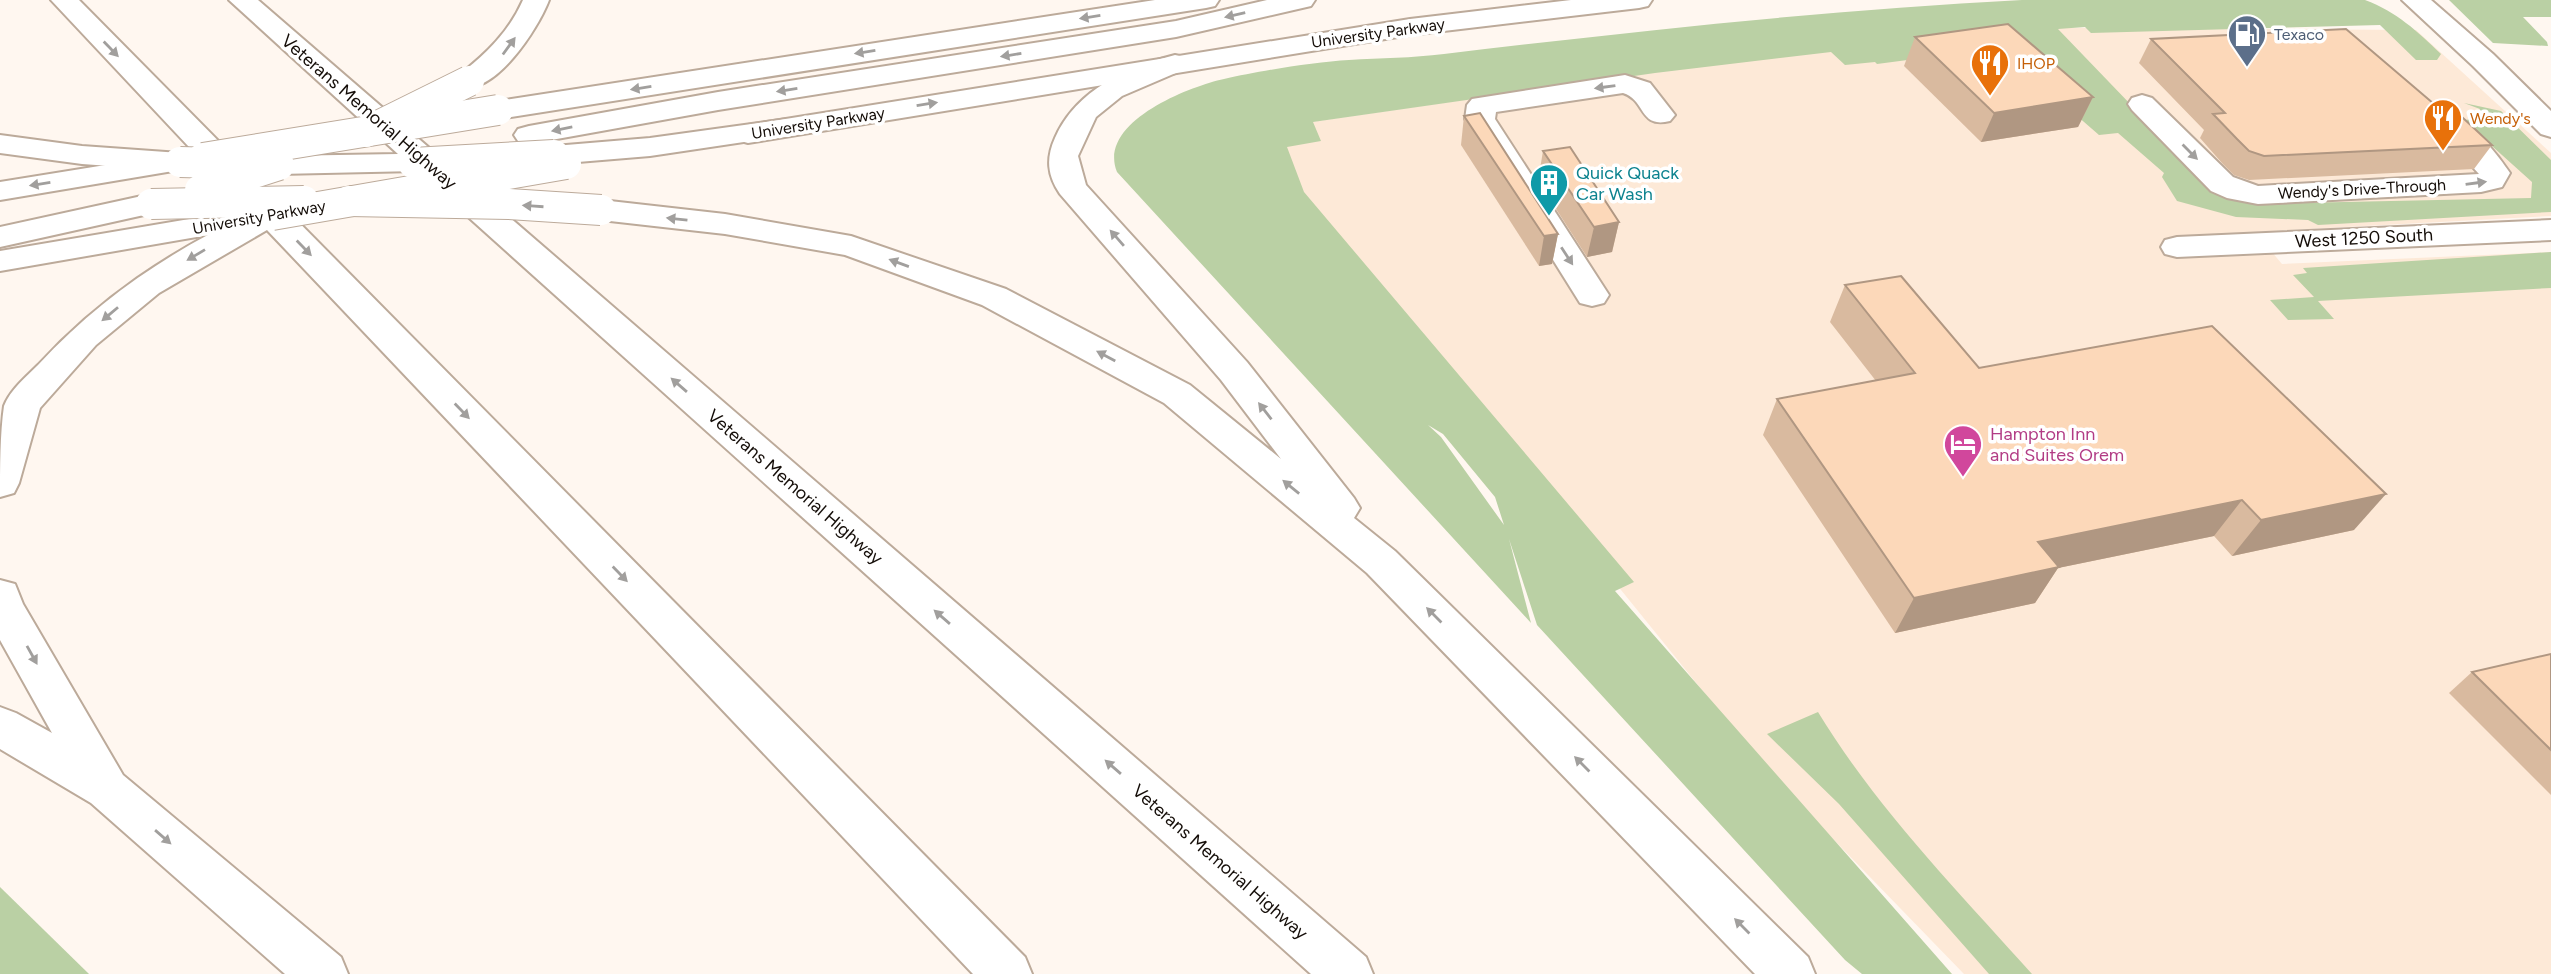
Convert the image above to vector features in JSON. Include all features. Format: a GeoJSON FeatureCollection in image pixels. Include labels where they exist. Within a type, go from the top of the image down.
{"type":"FeatureCollection","features":[{"type":"Feature","properties":{"kind":"main road"},"geometry":{"type":"LineString","coordinates":[[64,0],[1007,974]]}},
{"type":"Feature","properties":{"kind":"main road","name":"Veterans Memorial Highway"},"geometry":{"type":"LineString","coordinates":[[242,0],[1348,974]]}},
{"type":"Feature","properties":{"kind":"main road"},"geometry":{"type":"LineString","coordinates":[[151,204],[279,165],[366,132],[469,81],[500,58],[531,15],[536,0]]}},
{"type":"Feature","properties":{"kind":"main road"},"geometry":{"type":"LineString","coordinates":[[0,191],[498,110],[1206,0]]}},
{"type":"Feature","properties":{"kind":"main road"},"geometry":{"type":"LineString","coordinates":[[0,483],[23,404],[39,383],[111,313],[165,274],[231,234],[304,201],[413,163],[529,135],[718,101],[1176,29],[1302,0]]}},
{"type":"Feature","properties":{"kind":"main road"},"geometry":{"type":"LineString","coordinates":[[1410,27],[1500,0]]}},
{"type":"Feature","properties":{"kind":"main road","name":"University Parkway"},"geometry":{"type":"LineString","coordinates":[[0,261],[272,215],[560,160],[788,128],[1175,63],[1410,27],[1639,0]]}},
{"type":"Feature","properties":{"kind":"main road"},"geometry":{"type":"LineString","coordinates":[[2415,0],[2483,60],[2551,128]]}},
{"type":"Feature","properties":{"kind":"main road"},"geometry":{"type":"LineString","coordinates":[[1175,63],[1132,79],[1104,94],[1083,114],[1070,136],[1063,160],[1072,187],[1234,371],[1381,562]]}},
{"type":"Feature","properties":{"kind":"main road"},"geometry":{"type":"LineString","coordinates":[[1592,295],[1480,119],[1482,105],[1625,84],[1640,89],[1660,115]]}},
{"type":"Feature","properties":{"kind":"main road","name":"Wendy's Drive-Through"},"geometry":{"type":"LineString","coordinates":[[2142,104],[2222,184],[2238,191],[2258,195],[2481,183],[2491,180],[2495,173],[2487,161],[2430,106]]}},
{"type":"Feature","properties":{"kind":"main road"},"geometry":{"type":"LineString","coordinates":[[0,144],[180,162],[279,165],[560,160]]}},
{"type":"Feature","properties":{"kind":"main road"},"geometry":{"type":"LineString","coordinates":[[0,237],[109,210],[151,204],[349,201],[509,204],[601,210],[724,224],[851,246],[994,297],[1177,394],[1381,562],[1790,974]]}},
{"type":"Feature","properties":{"kind":"main road"},"geometry":{"type":"LineString","coordinates":[[0,212],[109,210]]}},
{"type":"Feature","properties":{"kind":"main road","name":"West 1250 South"},"geometry":{"type":"LineString","coordinates":[[2177,247],[2551,230]]}},
{"type":"Feature","properties":{"kind":"main road"},"geometry":{"type":"LineString","coordinates":[[0,596],[3,607],[107,789]]}},
{"type":"Feature","properties":{"kind":"main road"},"geometry":{"type":"LineString","coordinates":[[0,726],[107,789],[323,974]]}},
{"type":"Feature","properties":{"kind":"shaded area"},"geometry":{"type":"Polygon","coordinates":[[[1964,27],[2416,30],[2551,153],[2551,216],[2255,232],[2282,264],[2551,252],[2551,974],[1964,974],[1769,773],[1250,131],[1964,27]]]}},
{"type":"Feature","properties":{"kind":"green space"},"geometry":{"type":"Polygon","coordinates":[[[2022,0],[2365,0],[2397,16],[2415,30],[2441,54],[2437,60],[2416,60],[2380,25],[2091,33],[2085,27],[2058,29],[2210,187],[2232,199],[2256,204],[2531,198],[2532,182],[2463,120],[2477,119],[2480,109],[2464,103],[2501,111],[2551,160],[2551,212],[2318,225],[2308,220],[2236,217],[2177,201],[2162,177],[2164,173],[2118,133],[2099,135],[1999,48],[1877,64],[1845,65],[1831,52],[1655,73],[1313,122],[1321,141],[1287,147],[1304,192],[1634,582],[1615,591],[1952,974],[1862,974],[1845,960],[1537,625],[1509,539],[1531,623],[1117,172],[1114,154],[1120,138],[1132,123],[1169,99],[1208,83],[1269,70],[1335,61],[1432,55],[1733,22],[2022,0]],[[1428,425],[1441,437],[1504,525],[1495,497],[1443,434],[1428,425]]]}},
{"type":"Feature","properties":{"kind":"green space"},"geometry":{"type":"Polygon","coordinates":[[[2449,0],[2551,0],[2551,17],[2523,17],[2548,46],[2493,43],[2449,0]]]}},
{"type":"Feature","properties":{"kind":"green space"},"geometry":{"type":"Polygon","coordinates":[[[2551,252],[2551,288],[2318,301],[2334,319],[2288,320],[2270,300],[2314,297],[2293,275],[2307,273],[2303,268],[2551,252]]]}},
{"type":"Feature","properties":{"kind":"green space"},"geometry":{"type":"Polygon","coordinates":[[[1818,712],[1841,748],[1892,815],[2032,974],[1989,974],[1839,804],[1767,734],[1818,712]]]}},
{"type":"Feature","properties":{"kind":"green space"},"geometry":{"type":"Polygon","coordinates":[[[0,887],[89,974],[0,974],[0,887]]]}},
{"type":"Feature","properties":{"kind":"building"},"geometry":{"type":"Polygon","coordinates":[[[2008,24],[2093,97],[1994,113],[1915,37],[2008,24]]]}},
{"type":"Feature","properties":{"kind":"building"},"geometry":{"type":"Polygon","coordinates":[[[2346,29],[2434,104],[2447,103],[2492,145],[2264,156],[2249,151],[2237,139],[2213,114],[2225,113],[2151,39],[2346,29]]]}},
{"type":"Feature","properties":{"kind":"building"},"geometry":{"type":"Polygon","coordinates":[[[1480,113],[1558,234],[1544,236],[1464,116],[1480,113]]]}},
{"type":"Feature","properties":{"kind":"building"},"geometry":{"type":"Polygon","coordinates":[[[1570,147],[1619,222],[1594,227],[1543,151],[1570,147]]]}},
{"type":"Feature","properties":{"kind":"building","name":"Hampton Inn and Suites Orem"},"geometry":{"type":"Polygon","coordinates":[[[1901,276],[1979,368],[2212,326],[2386,494],[2261,520],[2242,500],[2038,542],[2059,567],[1914,598],[1777,399],[1915,373],[1845,285],[1901,276]]]}},
{"type":"Feature","properties":{"kind":"building"},"geometry":{"type":"Polygon","coordinates":[[[2551,654],[2551,750],[2472,672],[2551,654]]]}},
{"type":"Feature","properties":{"kind":"place","name":"Texaco"},"geometry":{"type":"Point","coordinates":[2247,68]}},
{"type":"Feature","properties":{"kind":"place","name":"IHOP"},"geometry":{"type":"Point","coordinates":[1990,97]}},
{"type":"Feature","properties":{"kind":"place","name":"Wendy's"},"geometry":{"type":"Point","coordinates":[2443,152]}},
{"type":"Feature","properties":{"kind":"place","name":"Quick Quack Car Wash"},"geometry":{"type":"Point","coordinates":[1549,217]}},
{"type":"Feature","properties":{"kind":"place","name":"Hampton Inn and Suites Orem"},"geometry":{"type":"Point","coordinates":[1963,478]}}]}
